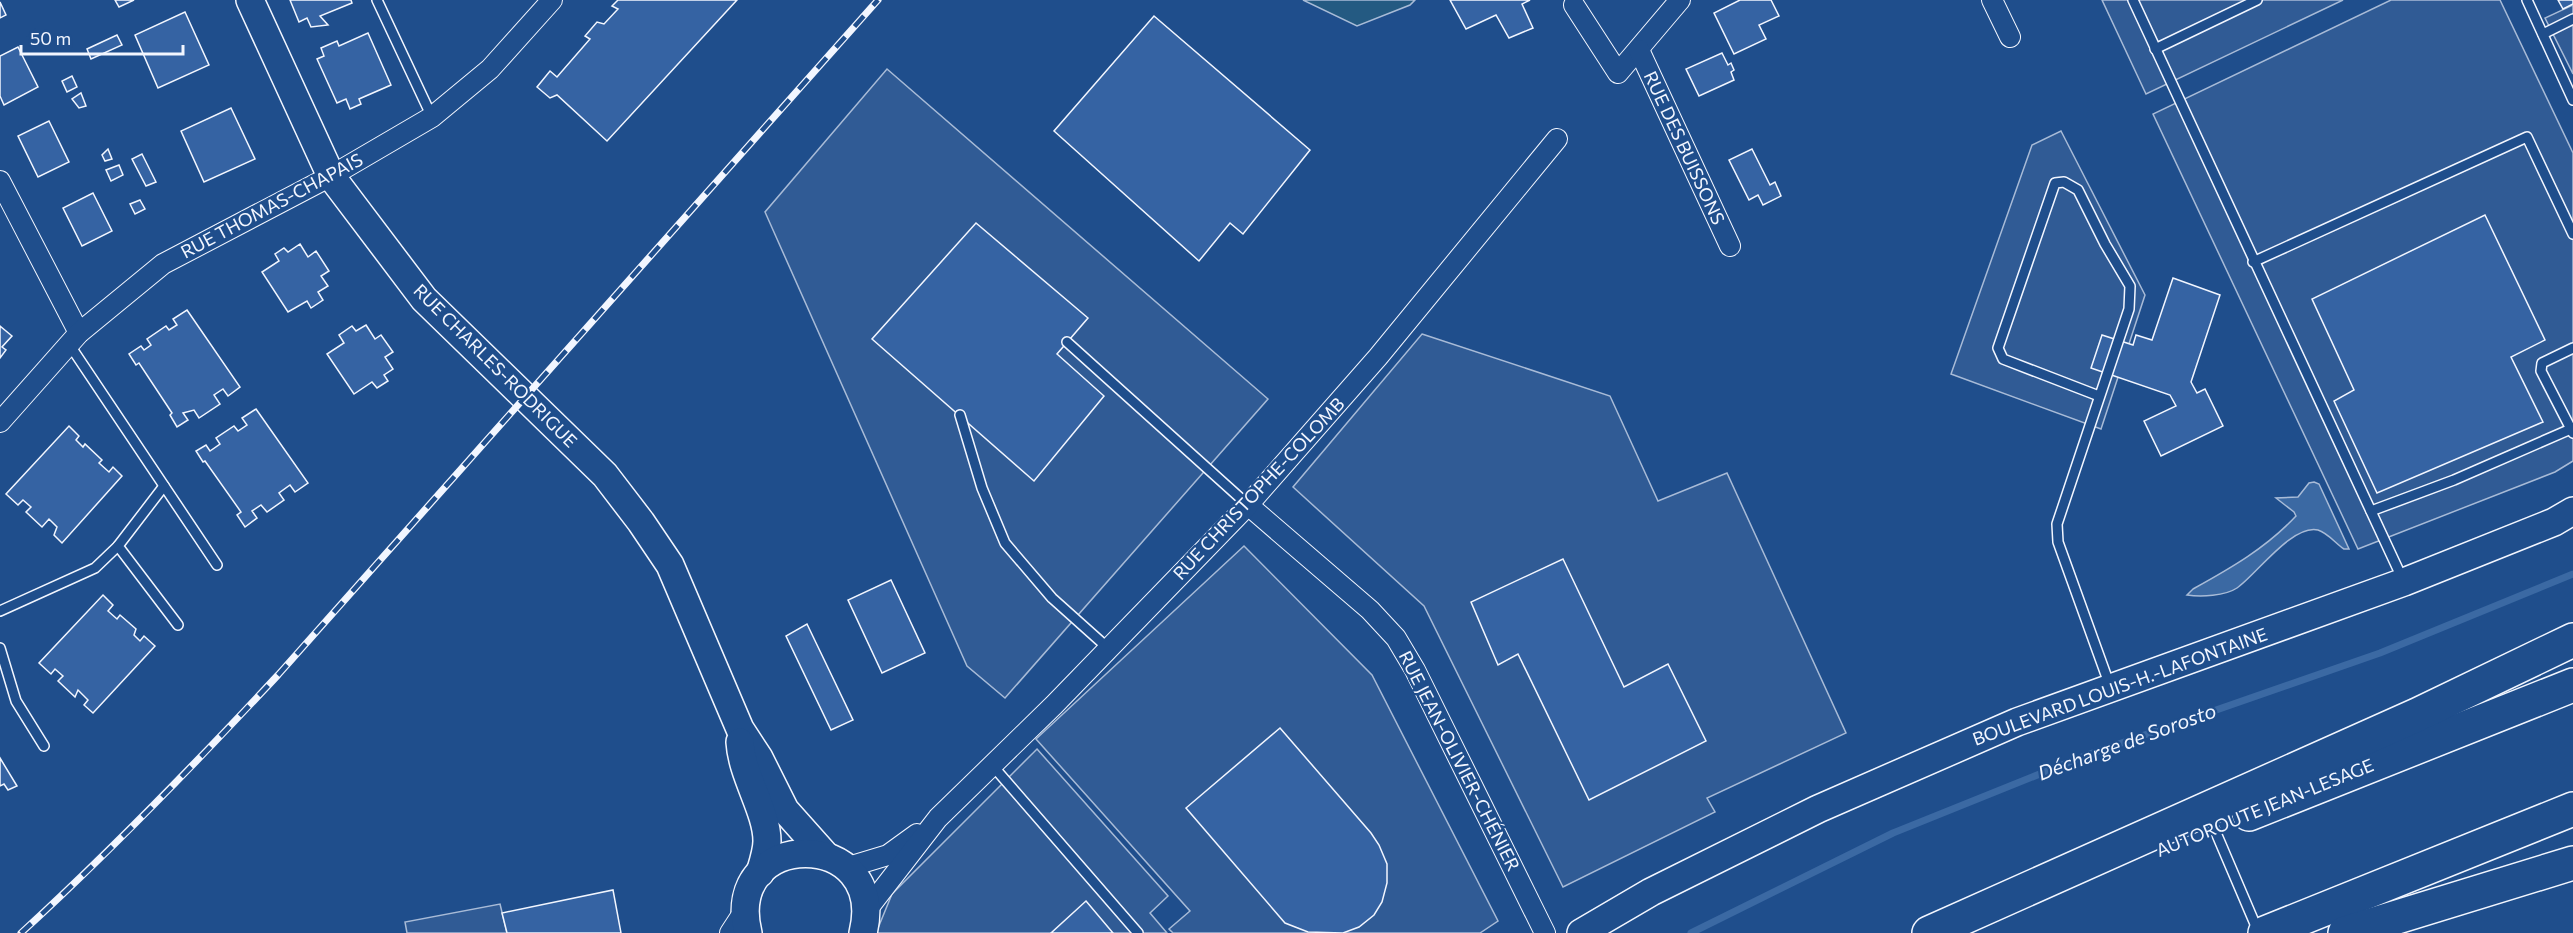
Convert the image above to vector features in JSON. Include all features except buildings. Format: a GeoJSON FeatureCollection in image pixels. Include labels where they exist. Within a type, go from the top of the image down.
{"type":"FeatureCollection","features":[{"type":"Feature","properties":{"kind":"highway"},"geometry":{"type":"LineString","coordinates":[[1929,933],[2417,715],[2573,640]]}},
{"type":"Feature","properties":{"kind":"highway","name":"AUTOROUTE JEAN-LESAGE"},"geometry":{"type":"LineString","coordinates":[[1958,933],[2573,685]]}},
{"type":"Feature","properties":{"kind":"highway"},"geometry":{"type":"LineString","coordinates":[[2265,933],[2573,809]]}},
{"type":"Feature","properties":{"kind":"highway"},"geometry":{"type":"LineString","coordinates":[[2345,933],[2573,863]]}},
{"type":"Feature","properties":{"kind":"street","name":"RUE CHARLES-RODRIGUE"},"geometry":{"type":"LineString","coordinates":[[250,0],[332,176],[424,299],[605,475],[670,565],[740,729],[759,758],[785,810],[860,885],[864,922]]}},
{"type":"Feature","properties":{"kind":"street","name":"RUE THOMAS-CHAPAIS"},"geometry":{"type":"LineString","coordinates":[[0,422],[74,338],[164,264],[332,176],[432,117],[490,69],[552,0]]}},
{"type":"Feature","properties":{"kind":"street"},"geometry":{"type":"LineString","coordinates":[[1574,5],[1618,73],[1680,0]]}},
{"type":"Feature","properties":{"kind":"street"},"geometry":{"type":"LineString","coordinates":[[1992,0],[2010,37]]}},
{"type":"Feature","properties":{"kind":"street","name":"RUE DES BUISSONS"},"geometry":{"type":"LineString","coordinates":[[1639,50],[1730,246]]}},
{"type":"Feature","properties":{"kind":"street","name":"RUE CHRISTOPHE-COLOMB"},"geometry":{"type":"LineString","coordinates":[[835,862],[888,855],[938,818],[1109,649],[1248,506],[1378,357],[1557,139]]}},
{"type":"Feature","properties":{"kind":"street"},"geometry":{"type":"LineString","coordinates":[[0,181],[74,338]]}},
{"type":"Feature","properties":{"kind":"street","name":"RUE JEAN-OLIVIER-CHÉNIER"},"geometry":{"type":"LineString","coordinates":[[1248,506],[1370,610],[1396,638],[1420,679],[1545,933]]}},
{"type":"Feature","properties":{"kind":"street","name":"BOULEVARD LOUIS-H.-LAFONTAINE"},"geometry":{"type":"LineString","coordinates":[[1581,933],[1651,892],[1818,809],[2017,722],[2404,582],[2554,522],[2573,512]]}},
{"type":"Feature","properties":{"kind":"street","name":"RUE CHARLES-RODRIGUE"},"geometry":{"type":"LineString","coordinates":[[740,729],[741,759],[759,809],[767,840],[760,873],[749,890],[747,922]]}},
{"type":"Feature","properties":{"kind":"street","name":"RUE CHRISTOPHE-COLOMB"},"geometry":{"type":"LineString","coordinates":[[864,922],[938,818]]}},
{"type":"Feature","properties":{"kind":"street"},"geometry":{"type":"LineString","coordinates":[[760,873],[770,863],[789,854],[818,853],[835,862]]}},
{"type":"Feature","properties":{"kind":"street"},"geometry":{"type":"LineString","coordinates":[[730,933],[747,922]]}},
{"type":"Feature","properties":{"kind":"lane"},"geometry":{"type":"LineString","coordinates":[[377,0],[432,117]]}},
{"type":"Feature","properties":{"kind":"lane"},"geometry":{"type":"LineString","coordinates":[[2133,0],[2253,262],[2404,582]]}},
{"type":"Feature","properties":{"kind":"lane"},"geometry":{"type":"LineString","coordinates":[[2155,49],[2257,0]]}},
{"type":"Feature","properties":{"kind":"lane"},"geometry":{"type":"LineString","coordinates":[[2527,0],[2573,100]]}},
{"type":"Feature","properties":{"kind":"lane"},"geometry":{"type":"LineString","coordinates":[[2543,34],[2573,19]]}},
{"type":"Feature","properties":{"kind":"lane"},"geometry":{"type":"LineString","coordinates":[[2253,262],[2527,137],[2573,234]]}},
{"type":"Feature","properties":{"kind":"lane"},"geometry":{"type":"LineString","coordinates":[[2099,396],[2004,359],[1999,354],[1998,348],[2055,183],[2064,182],[2078,190],[2105,244],[2130,286],[2129,309],[2057,524],[2058,542],[2110,688]]}},
{"type":"Feature","properties":{"kind":"lane"},"geometry":{"type":"LineString","coordinates":[[74,338],[164,486],[217,565]]}},
{"type":"Feature","properties":{"kind":"lane"},"geometry":{"type":"LineString","coordinates":[[1067,342],[1248,506]]}},
{"type":"Feature","properties":{"kind":"lane"},"geometry":{"type":"LineString","coordinates":[[2371,511],[2454,480],[2572,430],[2541,371],[2542,363],[2573,348]]}},
{"type":"Feature","properties":{"kind":"lane"},"geometry":{"type":"LineString","coordinates":[[960,415],[982,488],[1005,543],[1052,598],[1109,649]]}},
{"type":"Feature","properties":{"kind":"lane"},"geometry":{"type":"LineString","coordinates":[[0,612],[94,568],[118,546],[164,486]]}},
{"type":"Feature","properties":{"kind":"lane"},"geometry":{"type":"LineString","coordinates":[[118,546],[178,625]]}},
{"type":"Feature","properties":{"kind":"lane"},"geometry":{"type":"LineString","coordinates":[[0,648],[16,701],[44,746]]}},
{"type":"Feature","properties":{"kind":"lane"},"geometry":{"type":"LineString","coordinates":[[992,765],[1138,933]]}},
{"type":"Feature","properties":{"kind":"lane"},"geometry":{"type":"LineString","coordinates":[[2214,828],[2259,933]]}},
{"type":"Feature","properties":{"kind":"shaded area"},"geometry":{"type":"Polygon","coordinates":[[[1303,0],[1415,0],[1410,5],[1357,26],[1303,0]]]}},
{"type":"Feature","properties":{"kind":"shaded area"},"geometry":{"type":"Polygon","coordinates":[[[2102,0],[2343,0],[2146,94],[2102,0]]]}},
{"type":"Feature","properties":{"kind":"shaded area"},"geometry":{"type":"Polygon","coordinates":[[[2391,0],[2500,0],[2573,153],[2573,461],[2555,472],[2358,549],[2153,114],[2391,0]]]}},
{"type":"Feature","properties":{"kind":"shaded area"},"geometry":{"type":"Polygon","coordinates":[[[2573,5],[2573,74],[2545,18],[2573,5]]]}},
{"type":"Feature","properties":{"kind":"shaded area"},"geometry":{"type":"Polygon","coordinates":[[[887,69],[1268,399],[1005,698],[967,666],[765,212],[887,69]]]}},
{"type":"Feature","properties":{"kind":"shaded area"},"geometry":{"type":"Polygon","coordinates":[[[2061,131],[2145,295],[2101,429],[1951,374],[2032,145],[2061,131]]]}},
{"type":"Feature","properties":{"kind":"shaded area"},"geometry":{"type":"Polygon","coordinates":[[[1422,334],[1610,396],[1658,501],[1727,473],[1846,733],[1707,798],[1715,812],[1563,887],[1424,606],[1293,487],[1422,334]]]}},
{"type":"Feature","properties":{"kind":"shaded area"},"geometry":{"type":"Polygon","coordinates":[[[2309,483],[2319,484],[2349,549],[2344,549],[2322,531],[2308,530],[2286,542],[2245,582],[2232,591],[2213,595],[2187,595],[2193,589],[2248,557],[2273,538],[2296,516],[2276,498],[2298,497],[2309,483]]]}},
{"type":"Feature","properties":{"kind":"shaded area"},"geometry":{"type":"Polygon","coordinates":[[[1244,546],[1372,675],[1498,921],[1480,933],[1173,933],[1169,929],[1190,911],[1036,739],[1244,546]]]}},
{"type":"Feature","properties":{"kind":"shaded area"},"geometry":{"type":"Polygon","coordinates":[[[1037,749],[1168,896],[1150,913],[1167,933],[876,933],[892,894],[1037,749]]]}},
{"type":"Feature","properties":{"kind":"shaded area"},"geometry":{"type":"Polygon","coordinates":[[[500,904],[507,933],[407,933],[405,922],[500,904]]]}},
{"type":"Feature","properties":{"kind":"waterway","name":"Décharge de Sorosto"},"geometry":{"type":"LineString","coordinates":[[1691,933],[1893,833],[2087,755],[2380,653],[2573,574]]}},
{"type":"Feature","properties":{"kind":"railway"},"geometry":{"type":"LineString","coordinates":[[21,933],[152,807],[278,675],[878,0]]}}]}
